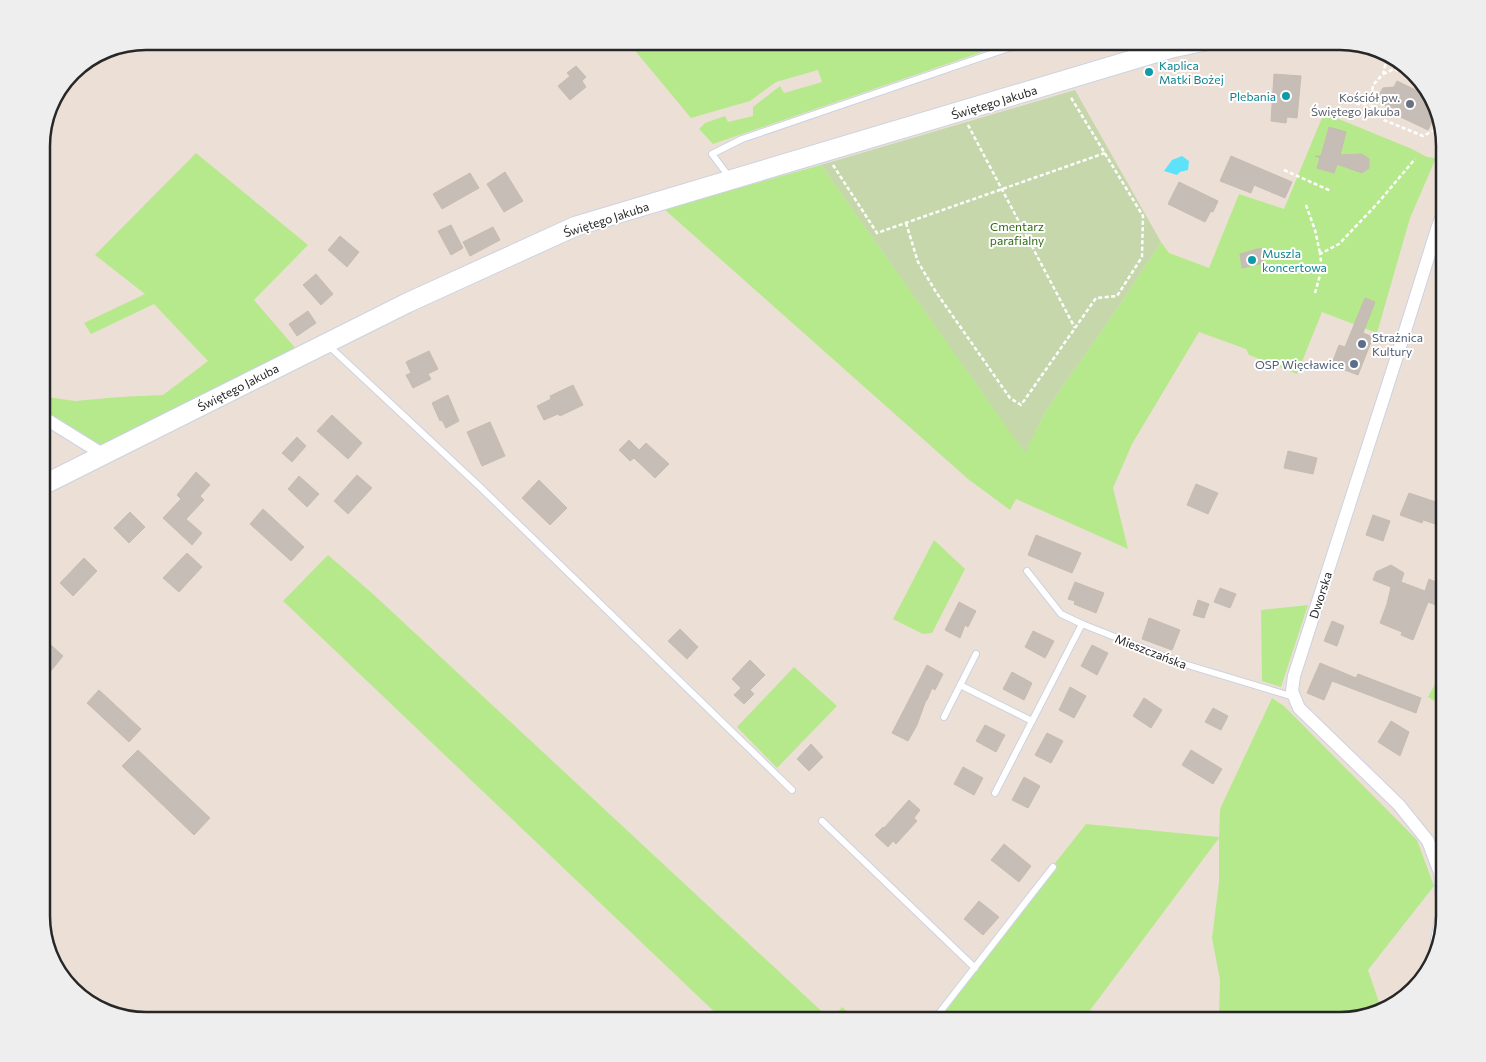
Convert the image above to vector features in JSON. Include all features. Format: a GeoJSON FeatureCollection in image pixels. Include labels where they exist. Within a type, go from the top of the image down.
{"type":"FeatureCollection","features":[{"type":"Feature","properties":{"kind":"street","name":"Świętego Jakuba"},"geometry":{"type":"LineString","coordinates":[[50,482],[407,303],[576,226],[1151,50]]}},
{"type":"Feature","properties":{"kind":"street","name":"Dworska"},"geometry":{"type":"LineString","coordinates":[[1295,698],[1292,691],[1294,676],[1436,232]]}},
{"type":"Feature","properties":{"kind":"street"},"geometry":{"type":"LineString","coordinates":[[50,421],[104,455]]}},
{"type":"Feature","properties":{"kind":"street"},"geometry":{"type":"LineString","coordinates":[[1295,698],[1299,708],[1399,804],[1428,841],[1436,856]]}},
{"type":"Feature","properties":{"kind":"lane"},"geometry":{"type":"LineString","coordinates":[[731,180],[712,154],[742,139],[1003,50]]}},
{"type":"Feature","properties":{"kind":"lane"},"geometry":{"type":"LineString","coordinates":[[326,343],[479,486],[792,790]]}},
{"type":"Feature","properties":{"kind":"lane","name":"Mieszczańska"},"geometry":{"type":"LineString","coordinates":[[1027,571],[1061,614],[1082,624],[1180,663],[1295,698]]}},
{"type":"Feature","properties":{"kind":"lane"},"geometry":{"type":"LineString","coordinates":[[995,793],[1082,624]]}},
{"type":"Feature","properties":{"kind":"lane"},"geometry":{"type":"LineString","coordinates":[[944,716],[976,654]]}},
{"type":"Feature","properties":{"kind":"lane"},"geometry":{"type":"LineString","coordinates":[[960,685],[1032,721]]}},
{"type":"Feature","properties":{"kind":"lane"},"geometry":{"type":"LineString","coordinates":[[822,821],[975,968]]}},
{"type":"Feature","properties":{"kind":"lane"},"geometry":{"type":"LineString","coordinates":[[940,1012],[1053,867]]}},
{"type":"Feature","properties":{"kind":"path"},"geometry":{"type":"LineString","coordinates":[[1383,74],[1386,62]]}},
{"type":"Feature","properties":{"kind":"path"},"geometry":{"type":"LineString","coordinates":[[1370,104],[1373,85],[1383,74],[1394,69],[1400,71]]}},
{"type":"Feature","properties":{"kind":"path"},"geometry":{"type":"LineString","coordinates":[[906,223],[918,262],[936,292],[1010,398],[1021,405],[1096,298],[1117,296],[1142,257],[1143,216],[1068,92]]}},
{"type":"Feature","properties":{"kind":"path"},"geometry":{"type":"LineString","coordinates":[[1356,104],[1370,104],[1384,120],[1423,136],[1434,130]]}},
{"type":"Feature","properties":{"kind":"path"},"geometry":{"type":"LineString","coordinates":[[966,122],[1075,328]]}},
{"type":"Feature","properties":{"kind":"path"},"geometry":{"type":"LineString","coordinates":[[832,164],[878,233],[1105,153]]}},
{"type":"Feature","properties":{"kind":"path"},"geometry":{"type":"LineString","coordinates":[[1320,254],[1339,244],[1377,204],[1415,159]]}},
{"type":"Feature","properties":{"kind":"path"},"geometry":{"type":"LineString","coordinates":[[1284,170],[1331,191]]}},
{"type":"Feature","properties":{"kind":"path"},"geometry":{"type":"LineString","coordinates":[[1306,204],[1315,230],[1322,268],[1315,294]]}},
{"type":"Feature","properties":{"kind":"green space"},"geometry":{"type":"Polygon","coordinates":[[[634,50],[988,50],[713,144],[699,129],[705,123],[725,116],[728,122],[753,116],[753,107],[780,86],[784,93],[822,82],[818,70],[776,82],[750,101],[691,118],[634,50]]]}},
{"type":"Feature","properties":{"kind":"green space","name":"Cmentarz parafialny"},"geometry":{"type":"Polygon","coordinates":[[[1075,90],[1161,242],[1047,409],[1025,453],[821,165],[1075,90]]]}},
{"type":"Feature","properties":{"kind":"green space"},"geometry":{"type":"Polygon","coordinates":[[[1324,113],[1427,157],[1436,158],[1410,218],[1377,333],[1322,312],[1297,374],[1249,355],[1246,349],[1199,332],[1132,444],[1113,488],[1128,549],[1016,499],[1010,510],[968,479],[664,209],[821,165],[1025,452],[1047,409],[1161,242],[1169,253],[1209,268],[1239,194],[1284,209],[1324,113]]]}},
{"type":"Feature","properties":{"kind":"green space"},"geometry":{"type":"Polygon","coordinates":[[[196,153],[308,245],[254,300],[297,350],[100,445],[50,414],[50,397],[75,401],[163,395],[208,361],[154,304],[91,334],[84,323],[145,294],[95,255],[196,153]]]}},
{"type":"Feature","properties":{"kind":"green space"},"geometry":{"type":"Polygon","coordinates":[[[934,540],[965,569],[932,633],[923,634],[893,619],[934,540]]]}},
{"type":"Feature","properties":{"kind":"green space"},"geometry":{"type":"Polygon","coordinates":[[[328,555],[373,594],[822,1012],[715,1012],[283,601],[328,555]]]}},
{"type":"Feature","properties":{"kind":"green space"},"geometry":{"type":"Polygon","coordinates":[[[1308,605],[1281,687],[1262,681],[1261,610],[1308,605]]]}},
{"type":"Feature","properties":{"kind":"green space"},"geometry":{"type":"Polygon","coordinates":[[[794,667],[837,706],[777,768],[737,727],[794,667]]]}},
{"type":"Feature","properties":{"kind":"green space"},"geometry":{"type":"Polygon","coordinates":[[[1436,682],[1436,702],[1428,697],[1436,682]]]}},
{"type":"Feature","properties":{"kind":"green space"},"geometry":{"type":"Polygon","coordinates":[[[1272,698],[1284,706],[1417,840],[1434,886],[1368,970],[1379,1004],[1365,1009],[1340,1012],[1219,1012],[1220,980],[1212,938],[1219,882],[1219,838],[1089,1012],[937,1012],[1086,824],[1219,837],[1220,809],[1272,698]]]}},
{"type":"Feature","properties":{"kind":"green space"},"geometry":{"type":"Polygon","coordinates":[[[842,1007],[848,1012],[838,1012],[842,1007]]]}},
{"type":"Feature","properties":{"kind":"water"},"geometry":{"type":"Polygon","coordinates":[[[1182,156],[1189,161],[1188,170],[1177,175],[1164,171],[1172,160],[1182,156]]]}},
{"type":"Feature","properties":{"kind":"building"},"geometry":{"type":"Polygon","coordinates":[[[576,66],[586,77],[582,81],[586,87],[570,100],[558,86],[570,76],[567,73],[576,66]]]}},
{"type":"Feature","properties":{"kind":"building","name":"Plebania"},"geometry":{"type":"Polygon","coordinates":[[[1274,74],[1301,76],[1297,118],[1287,117],[1286,123],[1271,121],[1274,74]]]}},
{"type":"Feature","properties":{"kind":"building","name":"Kościół pw. Świętego Jakuba"},"geometry":{"type":"Polygon","coordinates":[[[1397,81],[1420,93],[1433,120],[1428,130],[1388,111],[1379,95],[1383,88],[1394,87],[1397,81]]]}},
{"type":"Feature","properties":{"kind":"building"},"geometry":{"type":"Polygon","coordinates":[[[1329,127],[1346,132],[1340,155],[1362,154],[1369,159],[1369,168],[1362,173],[1337,164],[1334,173],[1317,168],[1320,158],[1315,156],[1321,156],[1329,127]]]}},
{"type":"Feature","properties":{"kind":"building"},"geometry":{"type":"Polygon","coordinates":[[[1231,156],[1292,182],[1285,198],[1254,185],[1251,193],[1220,181],[1231,156]]]}},
{"type":"Feature","properties":{"kind":"building"},"geometry":{"type":"Polygon","coordinates":[[[505,172],[523,201],[504,212],[487,184],[505,172]]]}},
{"type":"Feature","properties":{"kind":"building"},"geometry":{"type":"Polygon","coordinates":[[[470,173],[479,188],[442,209],[433,194],[470,173]]]}},
{"type":"Feature","properties":{"kind":"building"},"geometry":{"type":"Polygon","coordinates":[[[1179,182],[1218,201],[1213,212],[1211,211],[1205,222],[1168,204],[1179,182]]]}},
{"type":"Feature","properties":{"kind":"building"},"geometry":{"type":"Polygon","coordinates":[[[451,225],[463,248],[451,255],[438,231],[451,225]]]}},
{"type":"Feature","properties":{"kind":"building"},"geometry":{"type":"Polygon","coordinates":[[[493,227],[500,240],[470,256],[463,242],[493,227]]]}},
{"type":"Feature","properties":{"kind":"building"},"geometry":{"type":"Polygon","coordinates":[[[340,236],[359,252],[347,267],[328,250],[340,236]]]}},
{"type":"Feature","properties":{"kind":"building","name":"Muszla koncertowa"},"geometry":{"type":"Polygon","coordinates":[[[1261,248],[1263,263],[1242,268],[1240,254],[1261,248]]]}},
{"type":"Feature","properties":{"kind":"building"},"geometry":{"type":"Polygon","coordinates":[[[316,274],[333,294],[321,305],[303,285],[316,274]]]}},
{"type":"Feature","properties":{"kind":"building"},"geometry":{"type":"Polygon","coordinates":[[[1365,298],[1375,302],[1363,333],[1373,337],[1358,375],[1337,367],[1339,364],[1333,361],[1339,345],[1345,347],[1365,298]]]}},
{"type":"Feature","properties":{"kind":"building"},"geometry":{"type":"Polygon","coordinates":[[[308,311],[316,323],[297,336],[289,324],[308,311]]]}},
{"type":"Feature","properties":{"kind":"building"},"geometry":{"type":"Polygon","coordinates":[[[429,351],[438,369],[428,374],[431,379],[413,388],[406,375],[411,373],[406,362],[429,351]]]}},
{"type":"Feature","properties":{"kind":"building"},"geometry":{"type":"Polygon","coordinates":[[[573,385],[583,405],[560,416],[558,414],[544,420],[537,406],[551,399],[550,396],[573,385]]]}},
{"type":"Feature","properties":{"kind":"building"},"geometry":{"type":"Polygon","coordinates":[[[448,395],[459,421],[446,428],[442,420],[440,421],[432,403],[448,395]]]}},
{"type":"Feature","properties":{"kind":"building"},"geometry":{"type":"Polygon","coordinates":[[[332,415],[362,443],[348,459],[317,431],[332,415]]]}},
{"type":"Feature","properties":{"kind":"building"},"geometry":{"type":"Polygon","coordinates":[[[490,422],[505,456],[482,466],[467,432],[490,422]]]}},
{"type":"Feature","properties":{"kind":"building"},"geometry":{"type":"Polygon","coordinates":[[[297,437],[306,446],[292,462],[282,453],[297,437]]]}},
{"type":"Feature","properties":{"kind":"building"},"geometry":{"type":"Polygon","coordinates":[[[629,440],[639,450],[646,443],[669,464],[655,478],[634,458],[630,461],[619,450],[629,440]]]}},
{"type":"Feature","properties":{"kind":"building"},"geometry":{"type":"Polygon","coordinates":[[[1288,451],[1317,458],[1313,474],[1284,468],[1288,451]]]}},
{"type":"Feature","properties":{"kind":"building"},"geometry":{"type":"Polygon","coordinates":[[[196,472],[210,485],[200,496],[204,500],[186,519],[202,533],[192,545],[163,518],[181,499],[177,495],[196,472]]]}},
{"type":"Feature","properties":{"kind":"building"},"geometry":{"type":"Polygon","coordinates":[[[357,475],[372,488],[348,514],[334,501],[357,475]]]}},
{"type":"Feature","properties":{"kind":"building"},"geometry":{"type":"Polygon","coordinates":[[[299,476],[319,494],[307,507],[288,489],[299,476]]]}},
{"type":"Feature","properties":{"kind":"building"},"geometry":{"type":"Polygon","coordinates":[[[539,480],[567,508],[550,525],[522,498],[539,480]]]}},
{"type":"Feature","properties":{"kind":"building"},"geometry":{"type":"Polygon","coordinates":[[[1196,484],[1218,493],[1208,514],[1187,505],[1196,484]]]}},
{"type":"Feature","properties":{"kind":"building"},"geometry":{"type":"Polygon","coordinates":[[[1409,493],[1436,502],[1436,524],[1423,520],[1422,523],[1400,515],[1409,493]]]}},
{"type":"Feature","properties":{"kind":"building"},"geometry":{"type":"Polygon","coordinates":[[[263,509],[304,547],[291,561],[250,524],[263,509]]]}},
{"type":"Feature","properties":{"kind":"building"},"geometry":{"type":"Polygon","coordinates":[[[130,512],[145,527],[129,543],[114,528],[130,512]]]}},
{"type":"Feature","properties":{"kind":"building"},"geometry":{"type":"Polygon","coordinates":[[[1373,515],[1390,521],[1383,541],[1366,535],[1373,515]]]}},
{"type":"Feature","properties":{"kind":"building"},"geometry":{"type":"Polygon","coordinates":[[[1036,535],[1081,553],[1072,573],[1028,555],[1036,535]]]}},
{"type":"Feature","properties":{"kind":"building"},"geometry":{"type":"Polygon","coordinates":[[[187,553],[202,567],[179,592],[163,578],[187,553]]]}},
{"type":"Feature","properties":{"kind":"building"},"geometry":{"type":"Polygon","coordinates":[[[84,558],[97,571],[73,596],[60,583],[84,558]]]}},
{"type":"Feature","properties":{"kind":"building"},"geometry":{"type":"Polygon","coordinates":[[[1391,565],[1404,573],[1401,582],[1425,591],[1429,579],[1436,582],[1436,605],[1428,602],[1413,640],[1401,635],[1402,632],[1380,623],[1391,587],[1373,580],[1376,572],[1391,565]]]}},
{"type":"Feature","properties":{"kind":"building"},"geometry":{"type":"Polygon","coordinates":[[[1075,582],[1104,593],[1096,613],[1074,604],[1075,601],[1068,599],[1075,582]]]}},
{"type":"Feature","properties":{"kind":"building"},"geometry":{"type":"Polygon","coordinates":[[[1220,588],[1236,594],[1230,608],[1214,602],[1220,588]]]}},
{"type":"Feature","properties":{"kind":"building"},"geometry":{"type":"Polygon","coordinates":[[[1198,600],[1209,604],[1204,618],[1193,615],[1198,600]]]}},
{"type":"Feature","properties":{"kind":"building"},"geometry":{"type":"Polygon","coordinates":[[[959,602],[976,611],[968,627],[965,625],[960,638],[945,630],[959,602]]]}},
{"type":"Feature","properties":{"kind":"building"},"geometry":{"type":"Polygon","coordinates":[[[1149,618],[1180,630],[1172,650],[1142,639],[1149,618]]]}},
{"type":"Feature","properties":{"kind":"building"},"geometry":{"type":"Polygon","coordinates":[[[1332,621],[1344,626],[1337,646],[1324,641],[1332,621]]]}},
{"type":"Feature","properties":{"kind":"building"},"geometry":{"type":"Polygon","coordinates":[[[680,629],[698,647],[687,659],[668,641],[680,629]]]}},
{"type":"Feature","properties":{"kind":"building"},"geometry":{"type":"Polygon","coordinates":[[[1033,631],[1054,641],[1045,658],[1025,647],[1033,631]]]}},
{"type":"Feature","properties":{"kind":"building"},"geometry":{"type":"Polygon","coordinates":[[[50,644],[63,656],[50,672],[50,644]]]}},
{"type":"Feature","properties":{"kind":"building"},"geometry":{"type":"Polygon","coordinates":[[[1092,645],[1108,653],[1097,675],[1081,666],[1092,645]]]}},
{"type":"Feature","properties":{"kind":"building"},"geometry":{"type":"Polygon","coordinates":[[[750,660],[765,675],[750,690],[754,694],[744,704],[734,695],[741,688],[732,679],[750,660]]]}},
{"type":"Feature","properties":{"kind":"building"},"geometry":{"type":"Polygon","coordinates":[[[1320,663],[1356,678],[1358,674],[1421,698],[1416,713],[1332,681],[1324,700],[1307,693],[1320,663]]]}},
{"type":"Feature","properties":{"kind":"building"},"geometry":{"type":"Polygon","coordinates":[[[927,665],[943,674],[935,690],[932,688],[917,725],[908,741],[892,733],[927,665]]]}},
{"type":"Feature","properties":{"kind":"building"},"geometry":{"type":"Polygon","coordinates":[[[1012,672],[1032,683],[1024,700],[1003,689],[1012,672]]]}},
{"type":"Feature","properties":{"kind":"building"},"geometry":{"type":"Polygon","coordinates":[[[1070,687],[1086,696],[1074,718],[1059,710],[1070,687]]]}},
{"type":"Feature","properties":{"kind":"building"},"geometry":{"type":"Polygon","coordinates":[[[99,690],[141,729],[129,742],[87,703],[99,690]]]}},
{"type":"Feature","properties":{"kind":"building"},"geometry":{"type":"Polygon","coordinates":[[[1144,698],[1162,710],[1151,728],[1133,716],[1144,698]]]}},
{"type":"Feature","properties":{"kind":"building"},"geometry":{"type":"Polygon","coordinates":[[[1213,708],[1228,716],[1221,730],[1205,722],[1213,708]]]}},
{"type":"Feature","properties":{"kind":"building"},"geometry":{"type":"Polygon","coordinates":[[[1391,721],[1409,732],[1400,756],[1378,742],[1391,721]]]}},
{"type":"Feature","properties":{"kind":"building"},"geometry":{"type":"Polygon","coordinates":[[[985,725],[1005,735],[996,752],[976,741],[985,725]]]}},
{"type":"Feature","properties":{"kind":"building"},"geometry":{"type":"Polygon","coordinates":[[[1047,733],[1063,741],[1051,763],[1035,755],[1047,733]]]}},
{"type":"Feature","properties":{"kind":"building"},"geometry":{"type":"Polygon","coordinates":[[[811,744],[823,757],[809,771],[797,759],[811,744]]]}},
{"type":"Feature","properties":{"kind":"building"},"geometry":{"type":"Polygon","coordinates":[[[138,750],[210,818],[194,835],[122,766],[138,750]]]}},
{"type":"Feature","properties":{"kind":"building"},"geometry":{"type":"Polygon","coordinates":[[[1191,750],[1222,769],[1213,784],[1182,765],[1191,750]]]}},
{"type":"Feature","properties":{"kind":"building"},"geometry":{"type":"Polygon","coordinates":[[[963,767],[983,778],[974,795],[954,784],[963,767]]]}},
{"type":"Feature","properties":{"kind":"building"},"geometry":{"type":"Polygon","coordinates":[[[1024,777],[1040,786],[1028,808],[1012,800],[1024,777]]]}},
{"type":"Feature","properties":{"kind":"building"},"geometry":{"type":"Polygon","coordinates":[[[909,800],[920,810],[914,818],[917,821],[896,844],[893,841],[888,847],[875,835],[884,828],[909,800]]]}},
{"type":"Feature","properties":{"kind":"building"},"geometry":{"type":"Polygon","coordinates":[[[1004,844],[1031,866],[1019,882],[991,860],[1004,844]]]}},
{"type":"Feature","properties":{"kind":"building"},"geometry":{"type":"Polygon","coordinates":[[[979,901],[999,917],[983,935],[964,919],[979,901]]]}},
{"type":"Feature","properties":{"kind":"place","name":"Kaplica Matki Bożej"},"geometry":{"type":"Point","coordinates":[1149,72]}},
{"type":"Feature","properties":{"kind":"place","name":"Plebania"},"geometry":{"type":"Point","coordinates":[1286,96]}},
{"type":"Feature","properties":{"kind":"place","name":"Kościół pw. Świętego Jakuba"},"geometry":{"type":"Point","coordinates":[1410,104]}},
{"type":"Feature","properties":{"kind":"place","name":"Muszla koncertowa"},"geometry":{"type":"Point","coordinates":[1252,260]}},
{"type":"Feature","properties":{"kind":"place","name":"Strażnica Kultury"},"geometry":{"type":"Point","coordinates":[1362,344]}},
{"type":"Feature","properties":{"kind":"place","name":"OSP Więcławice"},"geometry":{"type":"Point","coordinates":[1354,364]}}]}
